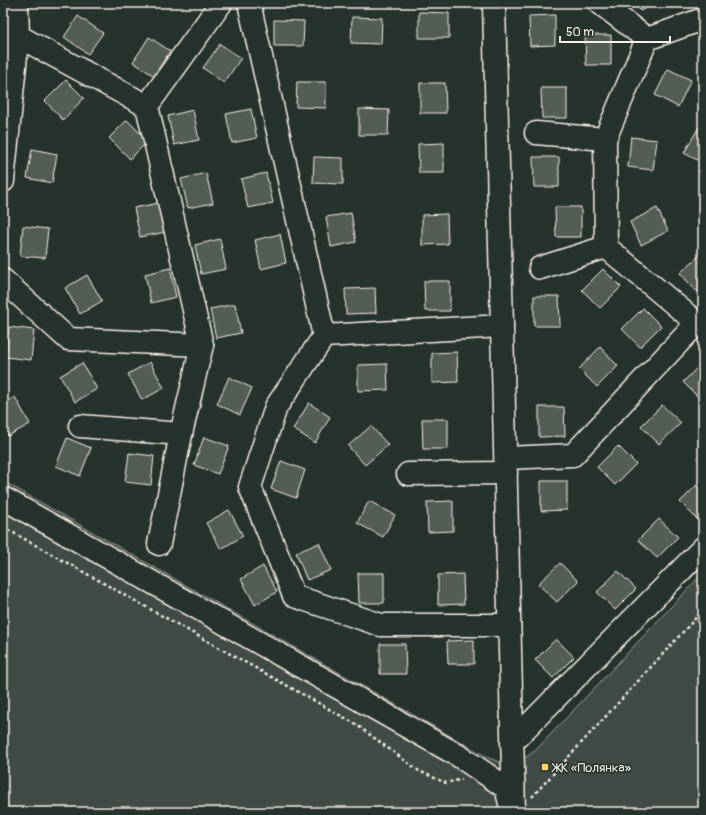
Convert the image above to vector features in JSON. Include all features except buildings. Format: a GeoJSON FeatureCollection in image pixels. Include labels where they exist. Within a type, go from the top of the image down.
{"type":"FeatureCollection","features":[{"type":"Feature","properties":{"kind":"lane"},"geometry":{"type":"LineString","coordinates":[[3,181],[18,36],[17,3]]}},
{"type":"Feature","properties":{"kind":"lane"},"geometry":{"type":"LineString","coordinates":[[147,106],[221,3]]}},
{"type":"Feature","properties":{"kind":"lane"},"geometry":{"type":"LineString","coordinates":[[249,3],[324,336],[276,407],[250,487],[294,596],[381,625],[509,626]]}},
{"type":"Feature","properties":{"kind":"lane"},"geometry":{"type":"LineString","coordinates":[[494,3],[514,812]]}},
{"type":"Feature","properties":{"kind":"lane"},"geometry":{"type":"LineString","coordinates":[[600,3],[647,39]]}},
{"type":"Feature","properties":{"kind":"lane"},"geometry":{"type":"LineString","coordinates":[[606,247],[605,139],[647,39],[703,20]]}},
{"type":"Feature","properties":{"kind":"lane"},"geometry":{"type":"LineString","coordinates":[[18,36],[147,106],[202,345],[181,434],[159,544]]}},
{"type":"Feature","properties":{"kind":"lane"},"geometry":{"type":"LineString","coordinates":[[536,133],[605,139]]}},
{"type":"Feature","properties":{"kind":"lane"},"geometry":{"type":"LineString","coordinates":[[540,268],[606,247]]}},
{"type":"Feature","properties":{"kind":"lane"},"geometry":{"type":"LineString","coordinates":[[408,474],[506,466],[573,455],[700,323],[606,247]]}},
{"type":"Feature","properties":{"kind":"lane"},"geometry":{"type":"LineString","coordinates":[[3,280],[68,339],[202,345]]}},
{"type":"Feature","properties":{"kind":"lane"},"geometry":{"type":"LineString","coordinates":[[324,336],[502,326]]}},
{"type":"Feature","properties":{"kind":"lane"},"geometry":{"type":"LineString","coordinates":[[80,426],[181,434]]}},
{"type":"Feature","properties":{"kind":"lane"},"geometry":{"type":"LineString","coordinates":[[3,498],[459,756],[506,788],[514,812]]}},
{"type":"Feature","properties":{"kind":"lane"},"geometry":{"type":"LineString","coordinates":[[512,742],[703,548]]}},
{"type":"Feature","properties":{"kind":"path"},"geometry":{"type":"LineString","coordinates":[[3,527],[354,723],[419,771],[446,783],[486,774]]}},
{"type":"Feature","properties":{"kind":"path"},"geometry":{"type":"LineString","coordinates":[[531,798],[703,610]]}},
{"type":"Feature","properties":{"kind":"shaded area"},"geometry":{"type":"Polygon","coordinates":[[[3,481],[489,758],[512,767],[536,750],[703,573],[703,812],[3,812],[3,481]]]}},
{"type":"Feature","properties":{"kind":"place","name":"ЖК «Полянка»"},"geometry":{"type":"Point","coordinates":[545,767]}}]}
